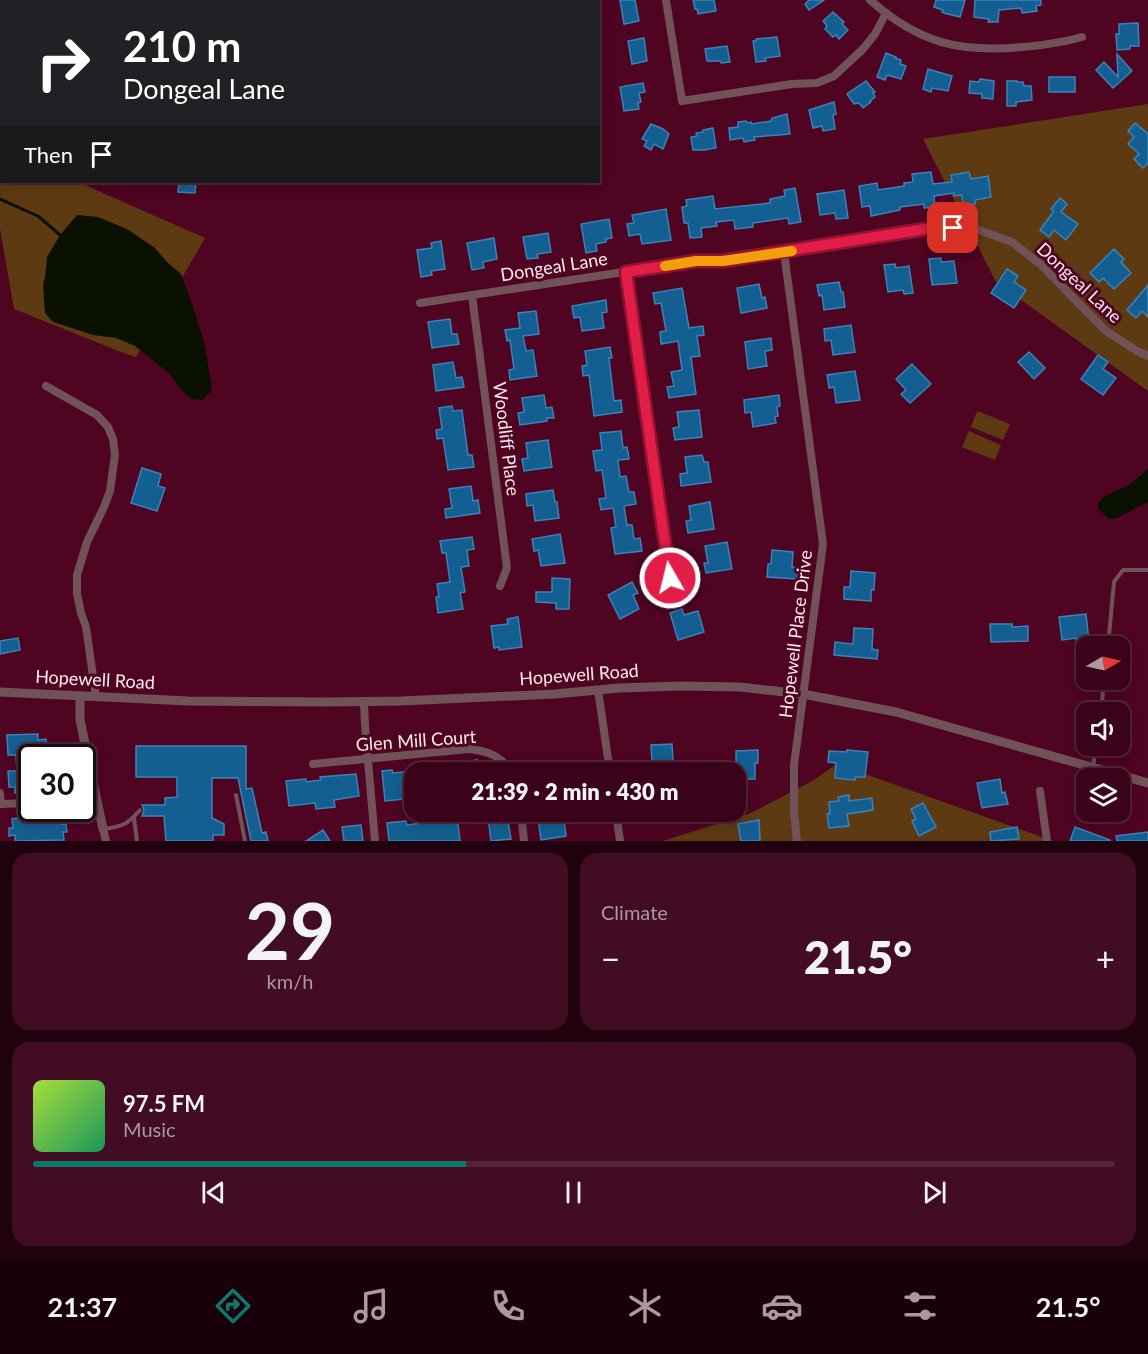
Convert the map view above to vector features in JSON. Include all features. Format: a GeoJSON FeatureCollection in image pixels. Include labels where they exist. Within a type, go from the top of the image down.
{"type":"FeatureCollection","features":[{"type":"Feature","properties":{"kind":"street"},"geometry":{"type":"LineString","coordinates":[[666,0],[682,101],[792,84],[817,83],[834,76],[863,49],[875,34],[886,13]]}},
{"type":"Feature","properties":{"kind":"street"},"geometry":{"type":"LineString","coordinates":[[870,0],[909,28],[929,38],[972,49],[1056,44],[1082,37]]}},
{"type":"Feature","properties":{"kind":"street","name":"Dongeal Lane"},"geometry":{"type":"LineString","coordinates":[[420,303],[696,261],[723,261],[932,228],[974,228],[1012,242],[1040,264],[1106,332],[1148,356]]}},
{"type":"Feature","properties":{"kind":"street","name":"Hopewell Place Drive"},"geometry":{"type":"LineString","coordinates":[[784,252],[823,544],[794,765],[794,813],[798,841]]}},
{"type":"Feature","properties":{"kind":"street"},"geometry":{"type":"LineString","coordinates":[[626,272],[670,578]]}},
{"type":"Feature","properties":{"kind":"street","name":"Woodliff Place"},"geometry":{"type":"LineString","coordinates":[[472,295],[507,568],[500,586]]}},
{"type":"Feature","properties":{"kind":"street"},"geometry":{"type":"LineString","coordinates":[[46,386],[97,415],[108,427],[113,439],[115,455],[110,491],[87,542],[77,575],[77,594],[86,627],[96,697]]}},
{"type":"Feature","properties":{"kind":"street","name":"Hopewell Road"},"geometry":{"type":"LineString","coordinates":[[0,692],[188,702],[364,701],[718,686],[803,694],[896,712],[1148,783]]}},
{"type":"Feature","properties":{"kind":"street"},"geometry":{"type":"LineString","coordinates":[[598,690],[609,762]]}},
{"type":"Feature","properties":{"kind":"street"},"geometry":{"type":"LineString","coordinates":[[80,696],[80,720],[106,841]]}},
{"type":"Feature","properties":{"kind":"street"},"geometry":{"type":"LineString","coordinates":[[364,701],[375,841]]}},
{"type":"Feature","properties":{"kind":"street","name":"Glen Mill Court"},"geometry":{"type":"LineString","coordinates":[[313,764],[469,749],[482,750],[504,762]]}},
{"type":"Feature","properties":{"kind":"street"},"geometry":{"type":"LineString","coordinates":[[1040,791],[1047,841]]}},
{"type":"Feature","properties":{"kind":"street"},"geometry":{"type":"LineString","coordinates":[[0,793],[0,804],[18,803]]}},
{"type":"Feature","properties":{"kind":"street"},"geometry":{"type":"LineString","coordinates":[[522,822],[524,841]]}},
{"type":"Feature","properties":{"kind":"street"},"geometry":{"type":"LineString","coordinates":[[617,822],[620,841]]}},
{"type":"Feature","properties":{"kind":"lane"},"geometry":{"type":"LineString","coordinates":[[1109,636],[1114,582],[1123,570],[1148,570]]}},
{"type":"Feature","properties":{"kind":"lane"},"geometry":{"type":"LineString","coordinates":[[1093,767],[1095,756]]}},
{"type":"Feature","properties":{"kind":"lane"},"geometry":{"type":"LineString","coordinates":[[236,795],[245,841]]}},
{"type":"Feature","properties":{"kind":"lane"},"geometry":{"type":"LineString","coordinates":[[103,830],[130,821],[140,810]]}},
{"type":"Feature","properties":{"kind":"lane"},"geometry":{"type":"LineString","coordinates":[[134,817],[137,841]]}},
{"type":"Feature","properties":{"kind":"shaded area"},"geometry":{"type":"Polygon","coordinates":[[[1148,104],[1148,391],[996,282],[923,139],[1148,104]]]}},
{"type":"Feature","properties":{"kind":"shaded area"},"geometry":{"type":"Polygon","coordinates":[[[0,183],[80,183],[205,238],[136,357],[14,309],[0,229],[0,183]]]}},
{"type":"Feature","properties":{"kind":"shaded area"},"geometry":{"type":"Polygon","coordinates":[[[77,215],[98,217],[127,229],[155,248],[181,274],[204,342],[212,388],[202,400],[191,399],[181,390],[170,374],[135,346],[116,338],[93,335],[53,322],[45,313],[43,285],[47,257],[60,235],[77,215]]]}},
{"type":"Feature","properties":{"kind":"shaded area"},"geometry":{"type":"Polygon","coordinates":[[[977,411],[1010,424],[1003,440],[971,427],[977,411]]]}},
{"type":"Feature","properties":{"kind":"shaded area"},"geometry":{"type":"Polygon","coordinates":[[[969,431],[1001,445],[995,460],[962,447],[969,431]]]}},
{"type":"Feature","properties":{"kind":"shaded area"},"geometry":{"type":"Polygon","coordinates":[[[1148,469],[1148,502],[1117,518],[1109,519],[1098,509],[1098,504],[1105,496],[1129,485],[1148,469]]]}},
{"type":"Feature","properties":{"kind":"shaded area"},"geometry":{"type":"Polygon","coordinates":[[[837,764],[1053,841],[663,841],[723,822],[746,822],[746,815],[812,781],[837,764]]]}},
{"type":"Feature","properties":{"kind":"building"},"geometry":{"type":"Polygon","coordinates":[[[620,0],[635,0],[639,21],[624,24],[620,0]]]}},
{"type":"Feature","properties":{"kind":"building"},"geometry":{"type":"Polygon","coordinates":[[[693,0],[714,0],[716,11],[698,14],[693,0]]]}},
{"type":"Feature","properties":{"kind":"building"},"geometry":{"type":"Polygon","coordinates":[[[809,0],[824,0],[809,10],[805,4],[809,0]]]}},
{"type":"Feature","properties":{"kind":"building"},"geometry":{"type":"Polygon","coordinates":[[[936,0],[965,0],[960,17],[944,13],[943,10],[934,7],[936,0]]]}},
{"type":"Feature","properties":{"kind":"building"},"geometry":{"type":"Polygon","coordinates":[[[975,0],[1041,0],[1041,5],[1036,6],[1037,11],[1022,13],[1021,8],[999,10],[998,22],[988,22],[989,19],[974,17],[975,0]]]}},
{"type":"Feature","properties":{"kind":"building"},"geometry":{"type":"Polygon","coordinates":[[[833,12],[844,22],[842,24],[848,30],[839,39],[836,35],[833,37],[825,29],[827,26],[823,21],[833,12]]]}},
{"type":"Feature","properties":{"kind":"building"},"geometry":{"type":"Polygon","coordinates":[[[1138,23],[1139,46],[1117,50],[1116,34],[1119,34],[1119,24],[1138,23]]]}},
{"type":"Feature","properties":{"kind":"building"},"geometry":{"type":"Polygon","coordinates":[[[777,37],[780,56],[756,62],[753,41],[777,37]]]}},
{"type":"Feature","properties":{"kind":"building"},"geometry":{"type":"Polygon","coordinates":[[[644,38],[647,61],[632,64],[628,41],[644,38]]]}},
{"type":"Feature","properties":{"kind":"building"},"geometry":{"type":"Polygon","coordinates":[[[727,46],[730,62],[707,61],[705,49],[727,46]]]}},
{"type":"Feature","properties":{"kind":"building"},"geometry":{"type":"Polygon","coordinates":[[[886,53],[901,60],[900,64],[906,66],[901,79],[887,75],[885,80],[877,77],[886,53]]]}},
{"type":"Feature","properties":{"kind":"building"},"geometry":{"type":"Polygon","coordinates":[[[1117,54],[1132,71],[1113,88],[1096,70],[1104,62],[1118,77],[1117,54]]]}},
{"type":"Feature","properties":{"kind":"building"},"geometry":{"type":"Polygon","coordinates":[[[928,69],[952,76],[948,91],[932,88],[931,92],[923,89],[928,69]]]}},
{"type":"Feature","properties":{"kind":"building"},"geometry":{"type":"Polygon","coordinates":[[[1049,77],[1075,77],[1075,92],[1049,92],[1049,77]]]}},
{"type":"Feature","properties":{"kind":"building"},"geometry":{"type":"Polygon","coordinates":[[[980,79],[994,81],[993,99],[982,98],[982,94],[969,93],[970,81],[979,82],[980,79]]]}},
{"type":"Feature","properties":{"kind":"building"},"geometry":{"type":"Polygon","coordinates":[[[866,81],[875,92],[873,93],[875,97],[863,108],[859,103],[854,104],[847,94],[866,81]]]}},
{"type":"Feature","properties":{"kind":"building"},"geometry":{"type":"Polygon","coordinates":[[[1007,81],[1023,82],[1024,86],[1031,86],[1032,100],[1016,102],[1016,106],[1007,106],[1007,81]]]}},
{"type":"Feature","properties":{"kind":"building"},"geometry":{"type":"Polygon","coordinates":[[[643,83],[645,92],[639,93],[641,102],[638,103],[639,109],[624,111],[620,87],[643,83]]]}},
{"type":"Feature","properties":{"kind":"building"},"geometry":{"type":"Polygon","coordinates":[[[834,102],[835,129],[823,131],[822,126],[813,128],[809,110],[834,102]]]}},
{"type":"Feature","properties":{"kind":"building"},"geometry":{"type":"Polygon","coordinates":[[[787,114],[790,134],[754,137],[755,140],[744,142],[743,138],[730,140],[729,128],[738,127],[738,122],[746,121],[752,124],[771,121],[772,118],[787,114]]]}},
{"type":"Feature","properties":{"kind":"building"},"geometry":{"type":"Polygon","coordinates":[[[1135,123],[1148,134],[1148,163],[1143,168],[1134,159],[1139,154],[1128,144],[1134,137],[1128,131],[1135,123]]]}},
{"type":"Feature","properties":{"kind":"building"},"geometry":{"type":"Polygon","coordinates":[[[651,124],[669,134],[663,149],[654,144],[651,150],[644,146],[647,141],[642,139],[651,124]]]}},
{"type":"Feature","properties":{"kind":"building"},"geometry":{"type":"Polygon","coordinates":[[[713,128],[716,148],[693,150],[691,137],[697,136],[696,133],[703,132],[703,130],[713,128]]]}},
{"type":"Feature","properties":{"kind":"building"},"geometry":{"type":"Polygon","coordinates":[[[931,172],[933,184],[952,182],[951,175],[969,172],[971,179],[988,176],[991,197],[975,200],[975,204],[963,206],[962,195],[954,196],[954,193],[934,196],[935,207],[924,208],[924,204],[900,207],[900,210],[871,216],[870,206],[862,207],[859,186],[877,183],[878,190],[904,186],[904,183],[913,182],[912,174],[931,172]]]}},
{"type":"Feature","properties":{"kind":"building"},"geometry":{"type":"Polygon","coordinates":[[[179,183],[196,183],[195,193],[178,192],[179,183]]]}},
{"type":"Feature","properties":{"kind":"building"},"geometry":{"type":"Polygon","coordinates":[[[795,188],[801,222],[789,224],[788,218],[753,223],[753,227],[735,229],[734,220],[716,222],[717,226],[701,228],[702,237],[690,238],[688,223],[684,223],[682,207],[687,206],[686,200],[713,196],[715,209],[770,203],[770,199],[785,196],[784,190],[795,188]]]}},
{"type":"Feature","properties":{"kind":"building"},"geometry":{"type":"Polygon","coordinates":[[[844,190],[848,218],[836,219],[835,213],[820,215],[817,194],[844,190]]]}},
{"type":"Feature","properties":{"kind":"building"},"geometry":{"type":"Polygon","coordinates":[[[1060,198],[1067,204],[1061,212],[1078,224],[1066,240],[1054,230],[1049,237],[1040,230],[1054,211],[1051,209],[1060,198]]]}},
{"type":"Feature","properties":{"kind":"building"},"geometry":{"type":"Polygon","coordinates":[[[666,209],[671,240],[642,244],[640,234],[629,236],[627,224],[634,223],[632,215],[666,209]]]}},
{"type":"Feature","properties":{"kind":"building"},"geometry":{"type":"Polygon","coordinates":[[[609,219],[612,238],[596,244],[597,251],[586,253],[581,224],[609,219]]]}},
{"type":"Feature","properties":{"kind":"building"},"geometry":{"type":"Polygon","coordinates":[[[548,233],[551,252],[537,254],[538,258],[527,259],[523,237],[548,233]]]}},
{"type":"Feature","properties":{"kind":"building"},"geometry":{"type":"Polygon","coordinates":[[[494,238],[497,259],[483,262],[484,268],[472,270],[467,243],[494,238]]]}},
{"type":"Feature","properties":{"kind":"building"},"geometry":{"type":"Polygon","coordinates":[[[441,241],[445,269],[431,271],[432,275],[421,277],[417,250],[432,248],[431,243],[441,241]]]}},
{"type":"Feature","properties":{"kind":"building"},"geometry":{"type":"Polygon","coordinates":[[[1114,249],[1124,259],[1121,262],[1131,273],[1114,289],[1103,278],[1099,282],[1090,273],[1114,249]]]}},
{"type":"Feature","properties":{"kind":"building"},"geometry":{"type":"Polygon","coordinates":[[[941,258],[941,262],[954,261],[957,283],[932,285],[929,259],[941,258]]]}},
{"type":"Feature","properties":{"kind":"building"},"geometry":{"type":"Polygon","coordinates":[[[895,264],[896,268],[909,266],[913,293],[904,294],[903,290],[888,292],[884,265],[895,264]]]}},
{"type":"Feature","properties":{"kind":"building"},"geometry":{"type":"Polygon","coordinates":[[[1007,269],[1018,276],[1014,282],[1026,290],[1014,308],[991,293],[1007,269]]]}},
{"type":"Feature","properties":{"kind":"building"},"geometry":{"type":"Polygon","coordinates":[[[839,282],[845,307],[824,310],[822,295],[819,296],[817,285],[839,282]]]}},
{"type":"Feature","properties":{"kind":"building"},"geometry":{"type":"Polygon","coordinates":[[[759,284],[767,308],[741,313],[737,288],[759,284]]]}},
{"type":"Feature","properties":{"kind":"building"},"geometry":{"type":"Polygon","coordinates":[[[1148,285],[1148,317],[1142,311],[1136,318],[1127,310],[1148,285]]]}},
{"type":"Feature","properties":{"kind":"building"},"geometry":{"type":"Polygon","coordinates":[[[682,288],[689,328],[703,326],[704,335],[697,336],[700,356],[691,357],[696,394],[669,398],[667,387],[674,386],[671,372],[682,370],[678,341],[661,344],[660,332],[666,331],[661,303],[655,304],[653,293],[682,288]]]}},
{"type":"Feature","properties":{"kind":"building"},"geometry":{"type":"Polygon","coordinates":[[[606,300],[607,312],[602,313],[604,328],[582,331],[580,317],[574,318],[572,306],[606,300]]]}},
{"type":"Feature","properties":{"kind":"building"},"geometry":{"type":"Polygon","coordinates":[[[536,311],[539,334],[523,336],[526,351],[533,350],[537,376],[510,380],[509,370],[514,369],[510,340],[507,341],[505,330],[520,328],[518,313],[536,311]]]}},
{"type":"Feature","properties":{"kind":"building"},"geometry":{"type":"Polygon","coordinates":[[[450,319],[452,334],[457,334],[459,344],[432,348],[428,322],[450,319]]]}},
{"type":"Feature","properties":{"kind":"building"},"geometry":{"type":"Polygon","coordinates":[[[851,325],[855,352],[833,355],[831,340],[825,341],[824,329],[851,325]]]}},
{"type":"Feature","properties":{"kind":"building"},"geometry":{"type":"Polygon","coordinates":[[[771,338],[772,350],[765,351],[767,366],[748,369],[745,342],[771,338]]]}},
{"type":"Feature","properties":{"kind":"building"},"geometry":{"type":"Polygon","coordinates":[[[610,347],[612,358],[609,358],[614,401],[621,400],[622,412],[594,416],[589,375],[583,376],[582,366],[587,365],[585,351],[610,347]]]}},
{"type":"Feature","properties":{"kind":"building"},"geometry":{"type":"Polygon","coordinates":[[[1029,352],[1045,368],[1034,379],[1018,362],[1029,352]]]}},
{"type":"Feature","properties":{"kind":"building"},"geometry":{"type":"Polygon","coordinates":[[[1098,355],[1108,362],[1103,369],[1116,378],[1103,395],[1081,379],[1098,355]]]}},
{"type":"Feature","properties":{"kind":"building"},"geometry":{"type":"Polygon","coordinates":[[[453,362],[456,378],[462,377],[464,387],[436,391],[433,365],[453,362]]]}},
{"type":"Feature","properties":{"kind":"building"},"geometry":{"type":"Polygon","coordinates":[[[912,364],[931,384],[910,403],[901,394],[906,390],[896,379],[912,364]]]}},
{"type":"Feature","properties":{"kind":"building"},"geometry":{"type":"Polygon","coordinates":[[[855,371],[860,400],[836,403],[834,387],[829,388],[827,375],[855,371]]]}},
{"type":"Feature","properties":{"kind":"building"},"geometry":{"type":"Polygon","coordinates":[[[544,395],[546,408],[552,407],[554,418],[520,425],[518,413],[524,412],[522,398],[544,395]]]}},
{"type":"Feature","properties":{"kind":"building"},"geometry":{"type":"Polygon","coordinates":[[[779,395],[780,406],[777,407],[776,423],[753,427],[751,412],[745,413],[744,400],[779,395]]]}},
{"type":"Feature","properties":{"kind":"building"},"geometry":{"type":"Polygon","coordinates":[[[452,406],[453,411],[462,410],[468,455],[472,455],[474,467],[448,470],[443,438],[437,439],[436,430],[442,429],[439,408],[452,406]]]}},
{"type":"Feature","properties":{"kind":"building"},"geometry":{"type":"Polygon","coordinates":[[[699,410],[702,437],[675,440],[673,428],[679,427],[677,412],[699,410]]]}},
{"type":"Feature","properties":{"kind":"building"},"geometry":{"type":"Polygon","coordinates":[[[621,431],[623,448],[627,447],[629,459],[618,460],[620,477],[626,476],[629,492],[634,492],[636,504],[624,506],[627,525],[632,525],[634,539],[640,538],[642,551],[615,554],[611,528],[616,527],[613,508],[601,510],[599,499],[606,498],[602,470],[596,471],[593,451],[602,450],[600,433],[621,431]]]}},
{"type":"Feature","properties":{"kind":"building"},"geometry":{"type":"Polygon","coordinates":[[[548,440],[552,467],[524,471],[522,459],[528,458],[526,443],[548,440]]]}},
{"type":"Feature","properties":{"kind":"building"},"geometry":{"type":"Polygon","coordinates":[[[702,455],[704,462],[708,462],[711,482],[681,486],[680,474],[687,473],[685,457],[702,455]]]}},
{"type":"Feature","properties":{"kind":"building"},"geometry":{"type":"Polygon","coordinates":[[[142,468],[161,474],[158,486],[165,488],[157,511],[131,503],[142,468]]]}},
{"type":"Feature","properties":{"kind":"building"},"geometry":{"type":"Polygon","coordinates":[[[471,486],[473,501],[478,500],[480,513],[446,518],[445,509],[452,508],[449,489],[471,486]]]}},
{"type":"Feature","properties":{"kind":"building"},"geometry":{"type":"Polygon","coordinates":[[[553,490],[559,518],[535,521],[533,505],[527,506],[526,494],[553,490]]]}},
{"type":"Feature","properties":{"kind":"building"},"geometry":{"type":"Polygon","coordinates":[[[710,502],[714,529],[688,533],[686,521],[691,520],[689,506],[710,502]]]}},
{"type":"Feature","properties":{"kind":"building"},"geometry":{"type":"Polygon","coordinates":[[[560,534],[565,563],[541,566],[538,550],[534,551],[532,539],[560,534]]]}},
{"type":"Feature","properties":{"kind":"building"},"geometry":{"type":"Polygon","coordinates":[[[472,537],[474,549],[467,550],[469,566],[461,567],[465,592],[460,593],[463,609],[438,613],[437,584],[450,582],[446,553],[442,553],[440,541],[472,537]]]}},
{"type":"Feature","properties":{"kind":"building"},"geometry":{"type":"Polygon","coordinates":[[[727,542],[732,569],[706,573],[704,563],[708,563],[705,546],[727,542]]]}},
{"type":"Feature","properties":{"kind":"building"},"geometry":{"type":"Polygon","coordinates":[[[772,550],[793,552],[792,567],[798,568],[797,579],[767,577],[772,550]]]}},
{"type":"Feature","properties":{"kind":"building"},"geometry":{"type":"Polygon","coordinates":[[[851,571],[875,573],[871,601],[844,599],[844,587],[850,587],[851,571]]]}},
{"type":"Feature","properties":{"kind":"building"},"geometry":{"type":"Polygon","coordinates":[[[552,578],[570,579],[569,609],[556,609],[556,603],[536,602],[536,592],[552,592],[552,578]]]}},
{"type":"Feature","properties":{"kind":"building"},"geometry":{"type":"Polygon","coordinates":[[[632,582],[638,593],[633,595],[639,609],[620,619],[608,595],[632,582]]]}},
{"type":"Feature","properties":{"kind":"building"},"geometry":{"type":"Polygon","coordinates":[[[682,609],[684,615],[698,611],[704,632],[678,640],[670,613],[682,609]]]}},
{"type":"Feature","properties":{"kind":"building"},"geometry":{"type":"Polygon","coordinates":[[[1086,614],[1088,636],[1076,636],[1076,638],[1062,640],[1059,617],[1086,614]]]}},
{"type":"Feature","properties":{"kind":"building"},"geometry":{"type":"Polygon","coordinates":[[[518,617],[522,647],[499,650],[499,647],[494,648],[491,626],[508,624],[507,619],[518,617]]]}},
{"type":"Feature","properties":{"kind":"building"},"geometry":{"type":"Polygon","coordinates":[[[990,624],[1012,624],[1012,627],[1028,626],[1028,641],[991,642],[990,624]]]}},
{"type":"Feature","properties":{"kind":"building"},"geometry":{"type":"Polygon","coordinates":[[[854,628],[873,629],[872,649],[878,650],[877,659],[834,655],[835,642],[853,644],[854,628]]]}},
{"type":"Feature","properties":{"kind":"building"},"geometry":{"type":"Polygon","coordinates":[[[18,638],[20,650],[0,654],[0,641],[18,638]]]}},
{"type":"Feature","properties":{"kind":"building"},"geometry":{"type":"Polygon","coordinates":[[[38,734],[38,740],[46,739],[46,744],[18,744],[18,793],[15,793],[15,787],[9,787],[8,771],[17,771],[16,755],[8,755],[7,735],[38,734]]]}},
{"type":"Feature","properties":{"kind":"building"},"geometry":{"type":"Polygon","coordinates":[[[672,744],[673,761],[652,762],[651,745],[672,744]]]}},
{"type":"Feature","properties":{"kind":"building"},"geometry":{"type":"Polygon","coordinates":[[[136,746],[246,746],[246,789],[252,788],[262,833],[266,832],[268,841],[251,841],[238,778],[212,778],[212,818],[224,824],[224,835],[213,835],[213,841],[166,841],[164,816],[142,816],[144,810],[142,805],[165,805],[165,798],[177,797],[177,777],[136,777],[136,746]]]}},
{"type":"Feature","properties":{"kind":"building"},"geometry":{"type":"Polygon","coordinates":[[[758,750],[755,779],[746,779],[746,762],[736,762],[736,751],[758,750]]]}},
{"type":"Feature","properties":{"kind":"building"},"geometry":{"type":"Polygon","coordinates":[[[847,750],[868,752],[865,777],[855,777],[855,780],[835,778],[836,763],[828,762],[829,751],[847,752],[847,750]]]}},
{"type":"Feature","properties":{"kind":"building"},"geometry":{"type":"Polygon","coordinates":[[[382,771],[404,772],[404,799],[385,801],[382,771]]]}},
{"type":"Feature","properties":{"kind":"building"},"geometry":{"type":"Polygon","coordinates":[[[356,774],[359,796],[334,800],[335,807],[316,809],[315,803],[289,806],[286,781],[306,779],[306,782],[321,780],[320,777],[356,774]]]}},
{"type":"Feature","properties":{"kind":"building"},"geometry":{"type":"Polygon","coordinates":[[[1000,779],[1002,793],[1005,792],[1008,804],[982,808],[977,783],[1000,779]]]}},
{"type":"Feature","properties":{"kind":"building"},"geometry":{"type":"Polygon","coordinates":[[[849,795],[849,801],[872,798],[873,810],[847,814],[849,826],[829,828],[827,814],[830,814],[829,802],[839,801],[838,797],[849,795]]]}},
{"type":"Feature","properties":{"kind":"building"},"geometry":{"type":"Polygon","coordinates":[[[923,803],[936,827],[919,836],[912,821],[916,819],[911,809],[923,803]]]}},
{"type":"Feature","properties":{"kind":"building"},"geometry":{"type":"Polygon","coordinates":[[[18,818],[18,822],[61,822],[66,824],[67,832],[63,832],[64,840],[15,841],[15,835],[9,836],[9,828],[13,828],[12,819],[18,818]]]}},
{"type":"Feature","properties":{"kind":"building"},"geometry":{"type":"Polygon","coordinates":[[[759,820],[760,841],[741,841],[738,824],[759,820]]]}},
{"type":"Feature","properties":{"kind":"building"},"geometry":{"type":"Polygon","coordinates":[[[404,821],[407,825],[458,822],[460,841],[389,841],[387,823],[404,821]]]}},
{"type":"Feature","properties":{"kind":"building"},"geometry":{"type":"Polygon","coordinates":[[[489,822],[508,822],[511,839],[491,841],[489,822]]]}},
{"type":"Feature","properties":{"kind":"building"},"geometry":{"type":"Polygon","coordinates":[[[538,822],[564,822],[566,836],[541,840],[538,822]]]}},
{"type":"Feature","properties":{"kind":"building"},"geometry":{"type":"Polygon","coordinates":[[[361,825],[363,841],[344,841],[342,827],[361,825]]]}},
{"type":"Feature","properties":{"kind":"building"},"geometry":{"type":"Polygon","coordinates":[[[1017,827],[1019,839],[991,841],[990,832],[1017,827]]]}},
{"type":"Feature","properties":{"kind":"building"},"geometry":{"type":"Polygon","coordinates":[[[1075,827],[1110,840],[1110,841],[1070,841],[1075,827]]]}},
{"type":"Feature","properties":{"kind":"building"},"geometry":{"type":"Polygon","coordinates":[[[323,830],[330,841],[306,841],[323,830]]]}},
{"type":"Feature","properties":{"kind":"building"},"geometry":{"type":"Polygon","coordinates":[[[1148,832],[1148,841],[1117,841],[1116,836],[1148,832]]]}},
{"type":"Feature","properties":{"kind":"waterway"},"geometry":{"type":"LineString","coordinates":[[0,199],[38,216],[60,235]]}},
{"type":"Feature","properties":{"kind":"slow traffic"},"geometry":{"type":"LineString","coordinates":[[665,266],[696,261],[723,261],[792,251]]}},
{"type":"Feature","properties":{"kind":"route"},"geometry":{"type":"LineString","coordinates":[[670,578],[626,272],[696,261],[723,261],[932,228],[953,228]]}}]}
